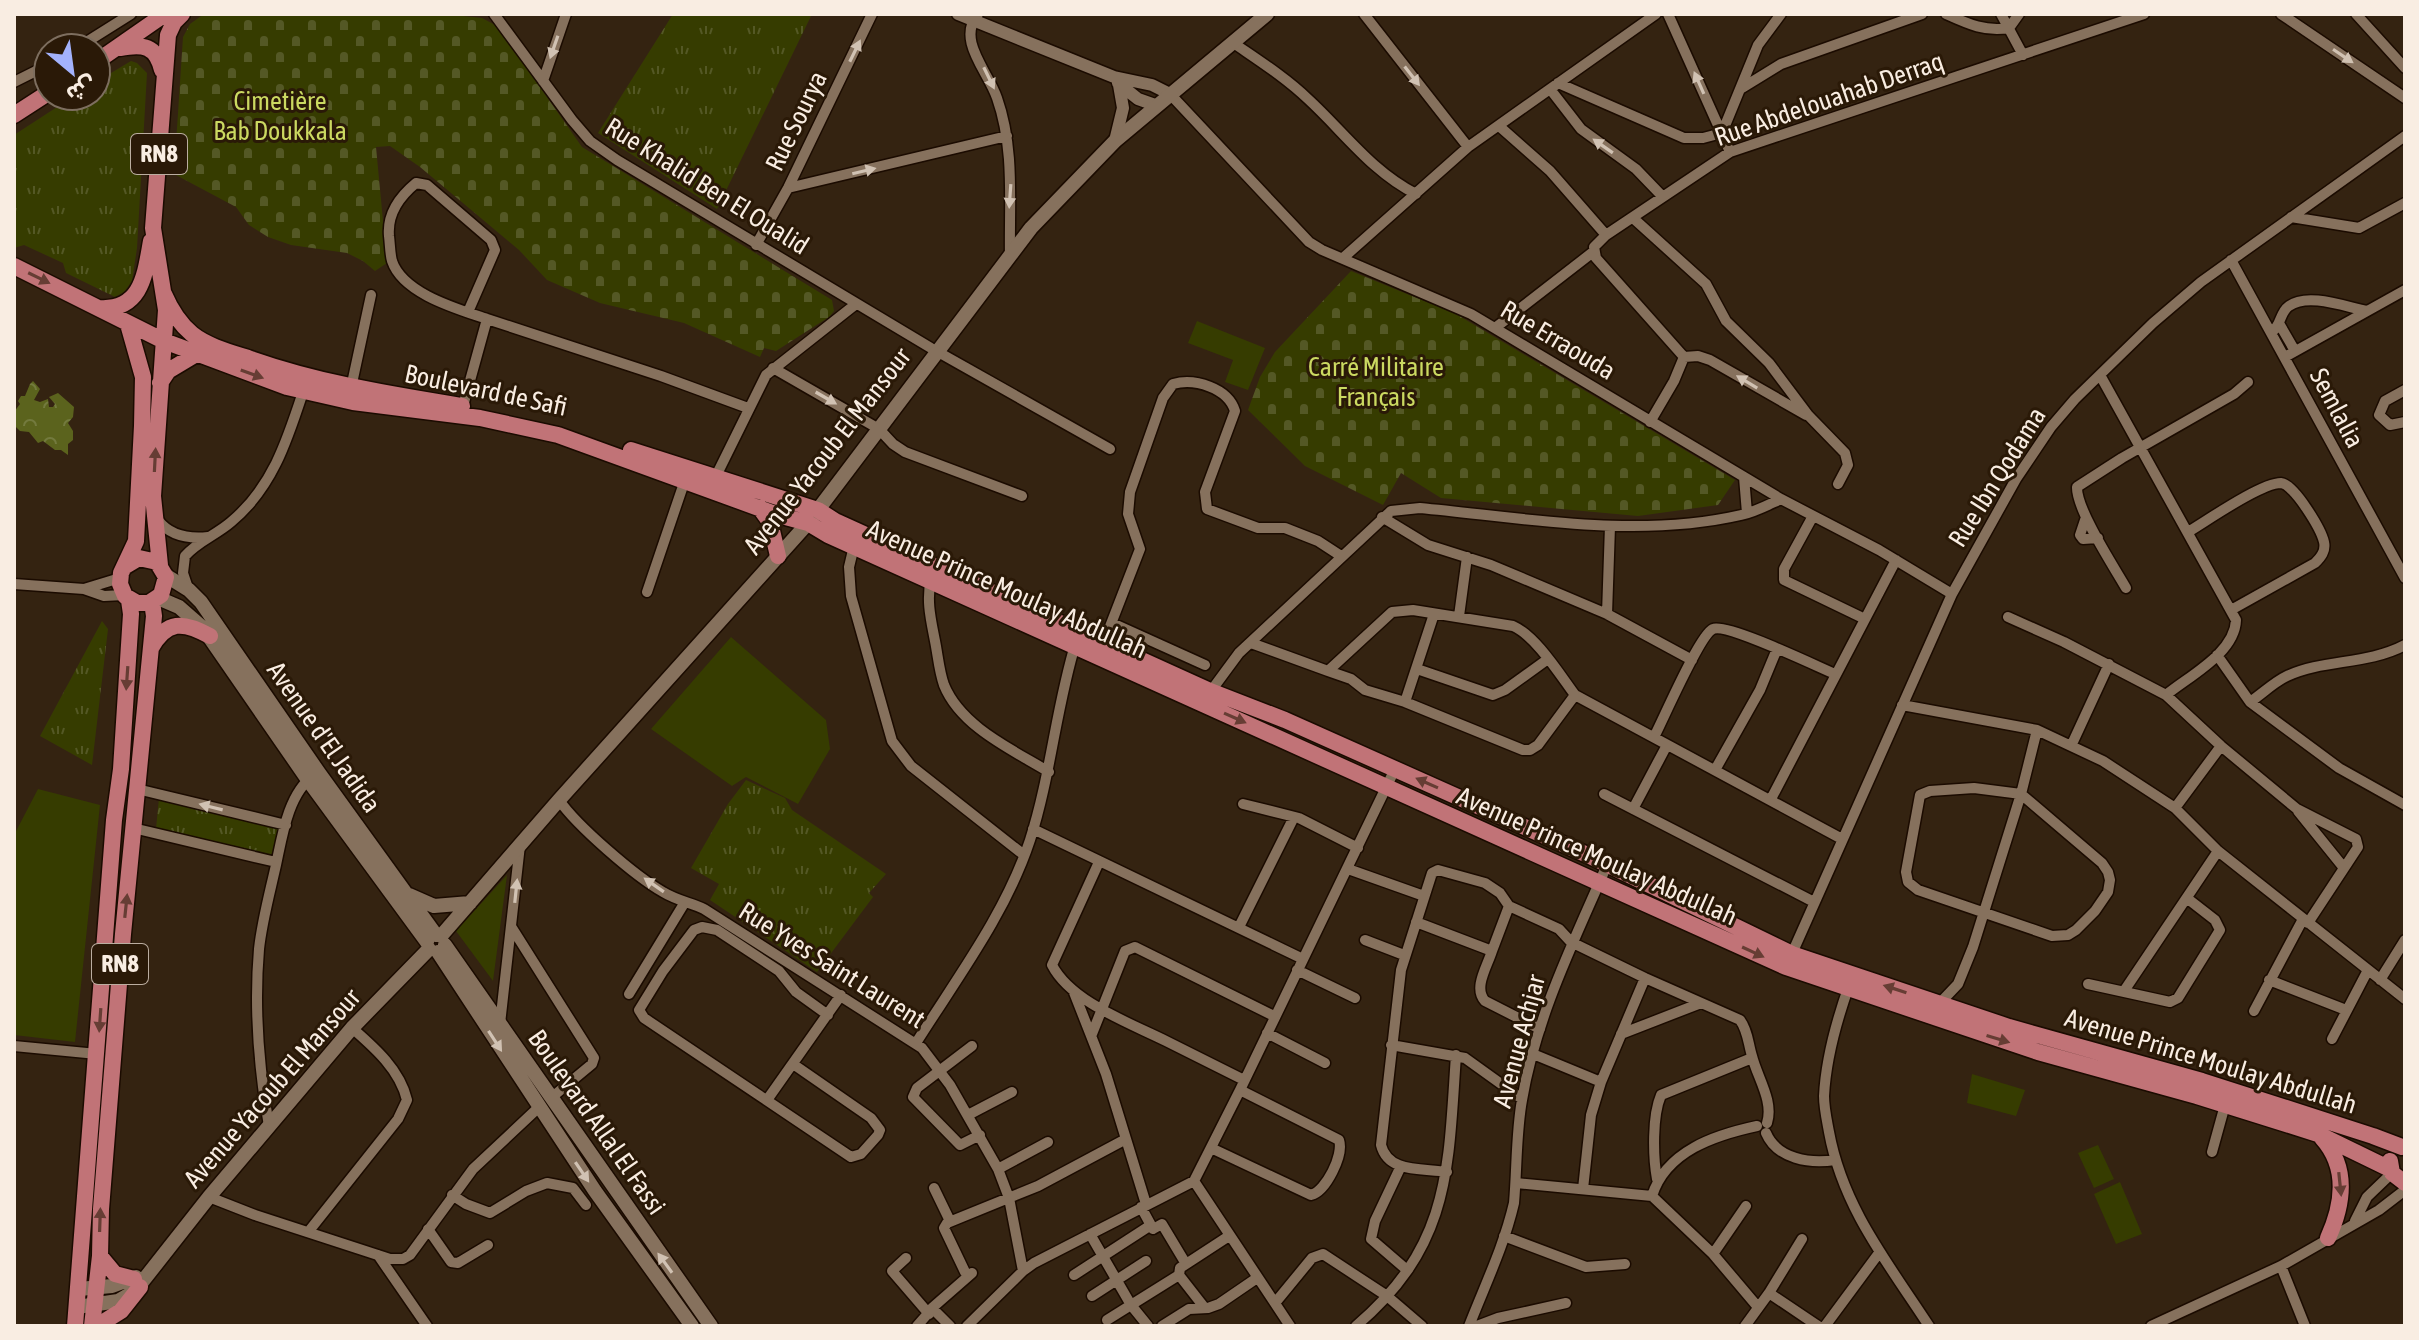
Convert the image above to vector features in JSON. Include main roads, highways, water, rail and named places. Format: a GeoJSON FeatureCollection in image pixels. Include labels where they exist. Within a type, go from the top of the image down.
{"type":"FeatureCollection","features":[{"type":"Feature","properties":{"kind":"main road"},"geometry":{"type":"LineString","coordinates":[[112,51],[165,14]]}},
{"type":"Feature","properties":{"kind":"main road","name":"RN8"},"geometry":{"type":"LineString","coordinates":[[95,1326],[113,1046],[150,650],[155,600],[166,585],[153,514],[164,294],[153,228],[169,30],[182,14]]}},
{"type":"Feature","properties":{"kind":"main road","name":"Avenue Yacoub El Mansour"},"geometry":{"type":"LineString","coordinates":[[77,1307],[126,1298],[352,1028],[436,943],[559,800],[813,516],[1031,228],[1115,141],[1261,16]]}},
{"type":"Feature","properties":{"kind":"main road"},"geometry":{"type":"LineString","coordinates":[[115,49],[140,45],[150,48],[159,61],[164,80]]}},
{"type":"Feature","properties":{"kind":"main road"},"geometry":{"type":"LineString","coordinates":[[14,115],[32,103]]}},
{"type":"Feature","properties":{"kind":"main road"},"geometry":{"type":"LineString","coordinates":[[97,308],[121,306],[135,295],[143,276],[153,228]]}},
{"type":"Feature","properties":{"kind":"main road","name":"Boulevard de Safi"},"geometry":{"type":"LineString","coordinates":[[14,266],[164,341],[294,384],[482,415],[597,444],[716,476],[813,516]]}},
{"type":"Feature","properties":{"kind":"main road","name":"Boulevard de Safi"},"geometry":{"type":"LineString","coordinates":[[164,294],[184,327],[193,335],[294,384]]}},
{"type":"Feature","properties":{"kind":"main road"},"geometry":{"type":"LineString","coordinates":[[122,572],[136,541],[143,377],[128,324]]}},
{"type":"Feature","properties":{"kind":"main road"},"geometry":{"type":"LineString","coordinates":[[160,384],[168,371],[198,353]]}},
{"type":"Feature","properties":{"kind":"main road","name":"Boulevard de Safi"},"geometry":{"type":"LineString","coordinates":[[353,393],[463,406],[482,415]]}},
{"type":"Feature","properties":{"kind":"main road","name":"Boulevard de Safi"},"geometry":{"type":"LineString","coordinates":[[597,444],[760,508],[813,516]]}},
{"type":"Feature","properties":{"kind":"main road"},"geometry":{"type":"LineString","coordinates":[[760,508],[770,522],[778,556]]}},
{"type":"Feature","properties":{"kind":"main road","name":"Avenue Prince Moulay Abdullah"},"geometry":{"type":"LineString","coordinates":[[813,516],[854,546],[933,574]]}},
{"type":"Feature","properties":{"kind":"main road","name":"Avenue Prince Moulay Abdullah"},"geometry":{"type":"LineString","coordinates":[[813,516],[835,521],[933,574],[1207,697],[1387,787],[1599,882],[1789,960],[2024,1048],[2318,1134],[2396,1175]]}},
{"type":"Feature","properties":{"kind":"main road"},"geometry":{"type":"LineString","coordinates":[[122,572],[133,560],[143,558],[162,570]]}},
{"type":"Feature","properties":{"kind":"main road","name":"Avenue d'El Jadida"},"geometry":{"type":"LineString","coordinates":[[162,570],[189,590],[209,614],[313,776],[407,894],[436,943]]}},
{"type":"Feature","properties":{"kind":"main road","name":"RN8"},"geometry":{"type":"LineString","coordinates":[[75,1326],[131,614],[122,572]]}},
{"type":"Feature","properties":{"kind":"main road"},"geometry":{"type":"LineString","coordinates":[[126,597],[142,604],[155,600]]}},
{"type":"Feature","properties":{"kind":"main road","name":"Avenue d'El Jadida"},"geometry":{"type":"LineString","coordinates":[[155,600],[171,603],[194,618],[210,636],[436,943]]}},
{"type":"Feature","properties":{"kind":"main road"},"geometry":{"type":"LineString","coordinates":[[150,650],[160,634],[176,625],[192,627],[210,636]]}},
{"type":"Feature","properties":{"kind":"main road","name":"Avenue Prince Moulay Abdullah"},"geometry":{"type":"LineString","coordinates":[[1207,697],[1285,720],[1395,769],[1607,865],[1789,960]]}},
{"type":"Feature","properties":{"kind":"main road"},"geometry":{"type":"LineString","coordinates":[[407,894],[434,906],[470,903]]}},
{"type":"Feature","properties":{"kind":"main road","name":"Boulevard Allal El Fassi"},"geometry":{"type":"LineString","coordinates":[[436,943],[500,1024],[711,1326]]}},
{"type":"Feature","properties":{"kind":"main road","name":"Boulevard Allal El Fassi"},"geometry":{"type":"LineString","coordinates":[[436,943],[538,1108],[692,1326]]}},
{"type":"Feature","properties":{"kind":"main road","name":"Avenue Prince Moulay Abdullah"},"geometry":{"type":"LineString","coordinates":[[1850,982],[1939,1004],[2202,1081],[2404,1147]]}},
{"type":"Feature","properties":{"kind":"main road"},"geometry":{"type":"LineString","coordinates":[[2318,1134],[2329,1146],[2341,1179],[2339,1212],[2328,1238]]}},
{"type":"Feature","properties":{"kind":"main road"},"geometry":{"type":"LineString","coordinates":[[2396,1175],[2391,1159],[2404,1147]]}},
{"type":"Feature","properties":{"kind":"main road"},"geometry":{"type":"LineString","coordinates":[[95,1326],[121,1311],[137,1283],[115,1274],[100,1256]]}},
{"type":"Feature","properties":{"kind":"main road","name":"Avenue Yacoub El Mansour"},"geometry":{"type":"LineString","coordinates":[[79,1289],[137,1283]]}},
{"type":"Feature","properties":{"kind":"park label","name":"Cimetière Bab Doukkala"},"geometry":{"type":"Point","coordinates":[280,116]}},
{"type":"Feature","properties":{"kind":"park label","name":"Carré Militaire Français"},"geometry":{"type":"Point","coordinates":[1376,382]}}]}
